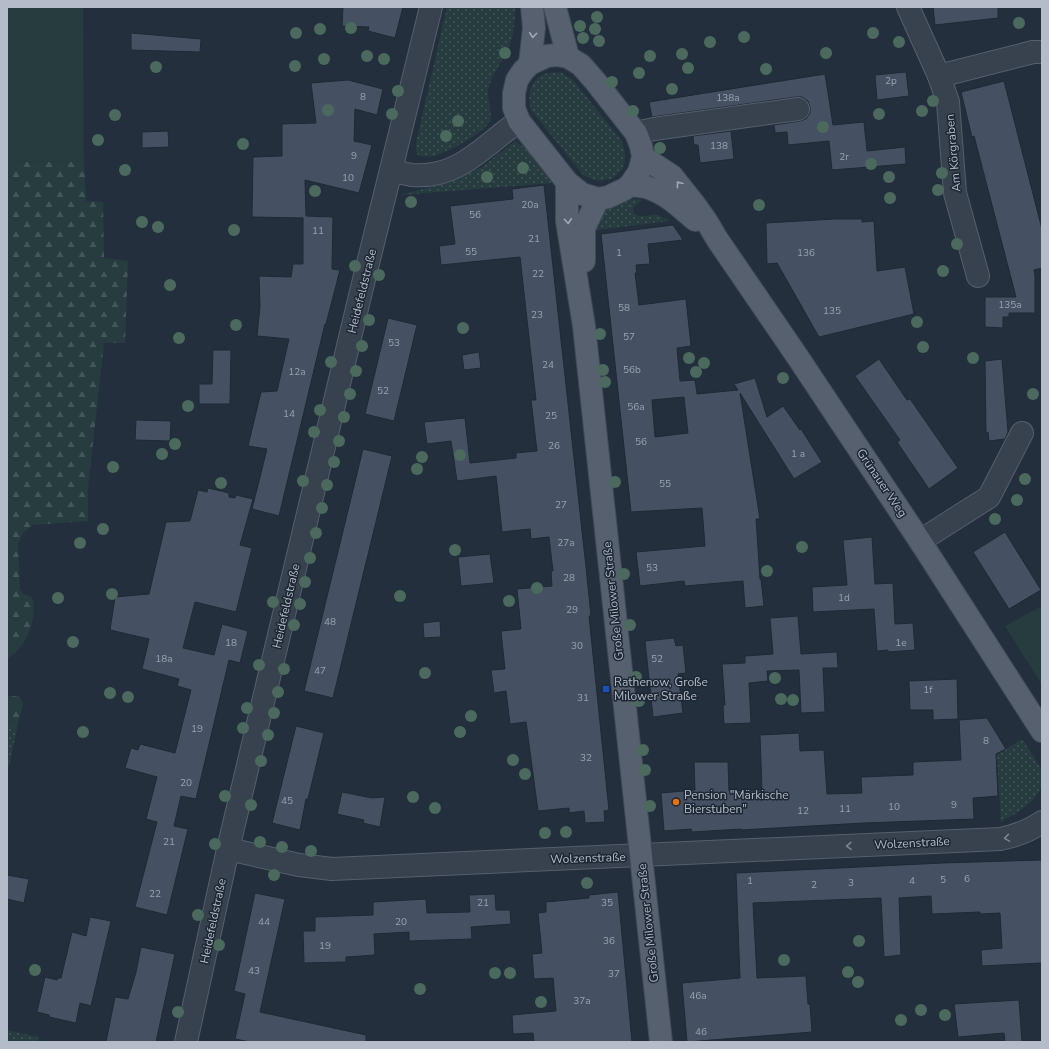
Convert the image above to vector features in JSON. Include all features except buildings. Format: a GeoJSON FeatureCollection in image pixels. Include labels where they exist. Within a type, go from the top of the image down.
{"type":"FeatureCollection","features":[{"type":"Feature","properties":{"kind":"main road"},"geometry":{"type":"LineString","coordinates":[[530,64],[534,28],[532,7]]}},
{"type":"Feature","properties":{"kind":"main road"},"geometry":{"type":"LineString","coordinates":[[555,7],[568,57]]}},
{"type":"Feature","properties":{"kind":"main road"},"geometry":{"type":"LineString","coordinates":[[557,55],[568,57],[581,65],[636,133],[641,146],[643,157],[638,172],[630,185],[608,197],[598,199],[582,194],[567,182],[519,121],[514,108],[514,94],[517,80],[530,64],[547,56],[557,55]]}},
{"type":"Feature","properties":{"kind":"main road","name":"Grünauer Weg"},"geometry":{"type":"LineString","coordinates":[[643,157],[672,176],[707,222],[717,240],[798,356],[920,541],[1042,731]]}},
{"type":"Feature","properties":{"kind":"main road","name":"Große Milower Straße"},"geometry":{"type":"LineString","coordinates":[[567,182],[567,221],[584,326],[661,1042]]}},
{"type":"Feature","properties":{"kind":"main road","name":"Grünauer Weg"},"geometry":{"type":"LineString","coordinates":[[630,185],[648,188],[675,202],[717,240]]}},
{"type":"Feature","properties":{"kind":"main road","name":"Große Milower Straße"},"geometry":{"type":"LineString","coordinates":[[584,326],[584,228],[598,199]]}},
{"type":"Feature","properties":{"kind":"street","name":"Heidefeldstraße"},"geometry":{"type":"LineString","coordinates":[[186,1042],[228,849],[391,170],[432,7]]}},
{"type":"Feature","properties":{"kind":"street","name":"Am Körgraben"},"geometry":{"type":"LineString","coordinates":[[908,7],[939,76],[948,102],[955,193],[978,276]]}},
{"type":"Feature","properties":{"kind":"street"},"geometry":{"type":"LineString","coordinates":[[939,76],[1033,52],[1042,52]]}},
{"type":"Feature","properties":{"kind":"street"},"geometry":{"type":"LineString","coordinates":[[636,133],[654,129],[798,109]]}},
{"type":"Feature","properties":{"kind":"street"},"geometry":{"type":"LineString","coordinates":[[391,170],[412,175],[432,175],[448,171],[467,161],[519,121]]}},
{"type":"Feature","properties":{"kind":"street"},"geometry":{"type":"LineString","coordinates":[[920,541],[989,497],[1022,433]]}},
{"type":"Feature","properties":{"kind":"street","name":"Wolzenstraße"},"geometry":{"type":"LineString","coordinates":[[228,849],[299,865],[332,869],[1000,839],[1013,837],[1042,822]]}},
{"type":"Feature","properties":{"kind":"green space"},"geometry":{"type":"Polygon","coordinates":[[[7,7],[83,7],[84,161],[7,162],[7,7]]]}},
{"type":"Feature","properties":{"kind":"green space"},"geometry":{"type":"Polygon","coordinates":[[[447,7],[515,7],[514,30],[507,52],[493,75],[489,85],[488,94],[491,115],[490,121],[481,131],[456,147],[431,156],[418,155],[416,143],[447,7]]]}},
{"type":"Feature","properties":{"kind":"green space"},"geometry":{"type":"Polygon","coordinates":[[[560,72],[572,79],[621,140],[625,152],[625,162],[622,170],[612,179],[598,181],[584,176],[531,110],[530,94],[535,81],[546,73],[560,72]]]}},
{"type":"Feature","properties":{"kind":"green space"},"geometry":{"type":"Polygon","coordinates":[[[515,141],[532,153],[552,183],[401,195],[452,181],[482,167],[515,141]]]}},
{"type":"Feature","properties":{"kind":"green space"},"geometry":{"type":"Polygon","coordinates":[[[84,161],[86,201],[103,202],[104,258],[128,261],[125,343],[104,343],[88,488],[88,521],[33,525],[23,533],[18,544],[20,589],[23,594],[32,598],[34,602],[34,613],[31,627],[26,638],[20,647],[7,660],[7,162],[84,161]]]}},
{"type":"Feature","properties":{"kind":"green space"},"geometry":{"type":"Polygon","coordinates":[[[633,199],[642,200],[633,208],[636,215],[658,215],[670,221],[596,230],[603,213],[609,208],[633,199]]]}},
{"type":"Feature","properties":{"kind":"green space"},"geometry":{"type":"Polygon","coordinates":[[[1042,606],[1042,685],[1005,626],[1042,606]]]}},
{"type":"Feature","properties":{"kind":"green space"},"geometry":{"type":"Polygon","coordinates":[[[7,696],[20,697],[23,704],[18,724],[7,730],[7,696]]]}},
{"type":"Feature","properties":{"kind":"green space"},"geometry":{"type":"Polygon","coordinates":[[[18,724],[7,776],[7,730],[18,724]]]}},
{"type":"Feature","properties":{"kind":"green space"},"geometry":{"type":"Polygon","coordinates":[[[1022,739],[1039,766],[1042,774],[1042,783],[1040,790],[1029,803],[1015,814],[1001,822],[997,755],[1022,739]]]}},
{"type":"Feature","properties":{"kind":"green space"},"geometry":{"type":"Polygon","coordinates":[[[7,1030],[38,1037],[38,1042],[7,1042],[7,1030]]]}},
{"type":"Feature","properties":{"kind":"place","name":"Rathenow, Große Milower Straße"},"geometry":{"type":"Point","coordinates":[606,689]}},
{"type":"Feature","properties":{"kind":"place","name":"Pension \"Märkische Bierstuben\""},"geometry":{"type":"Point","coordinates":[676,802]}}]}
